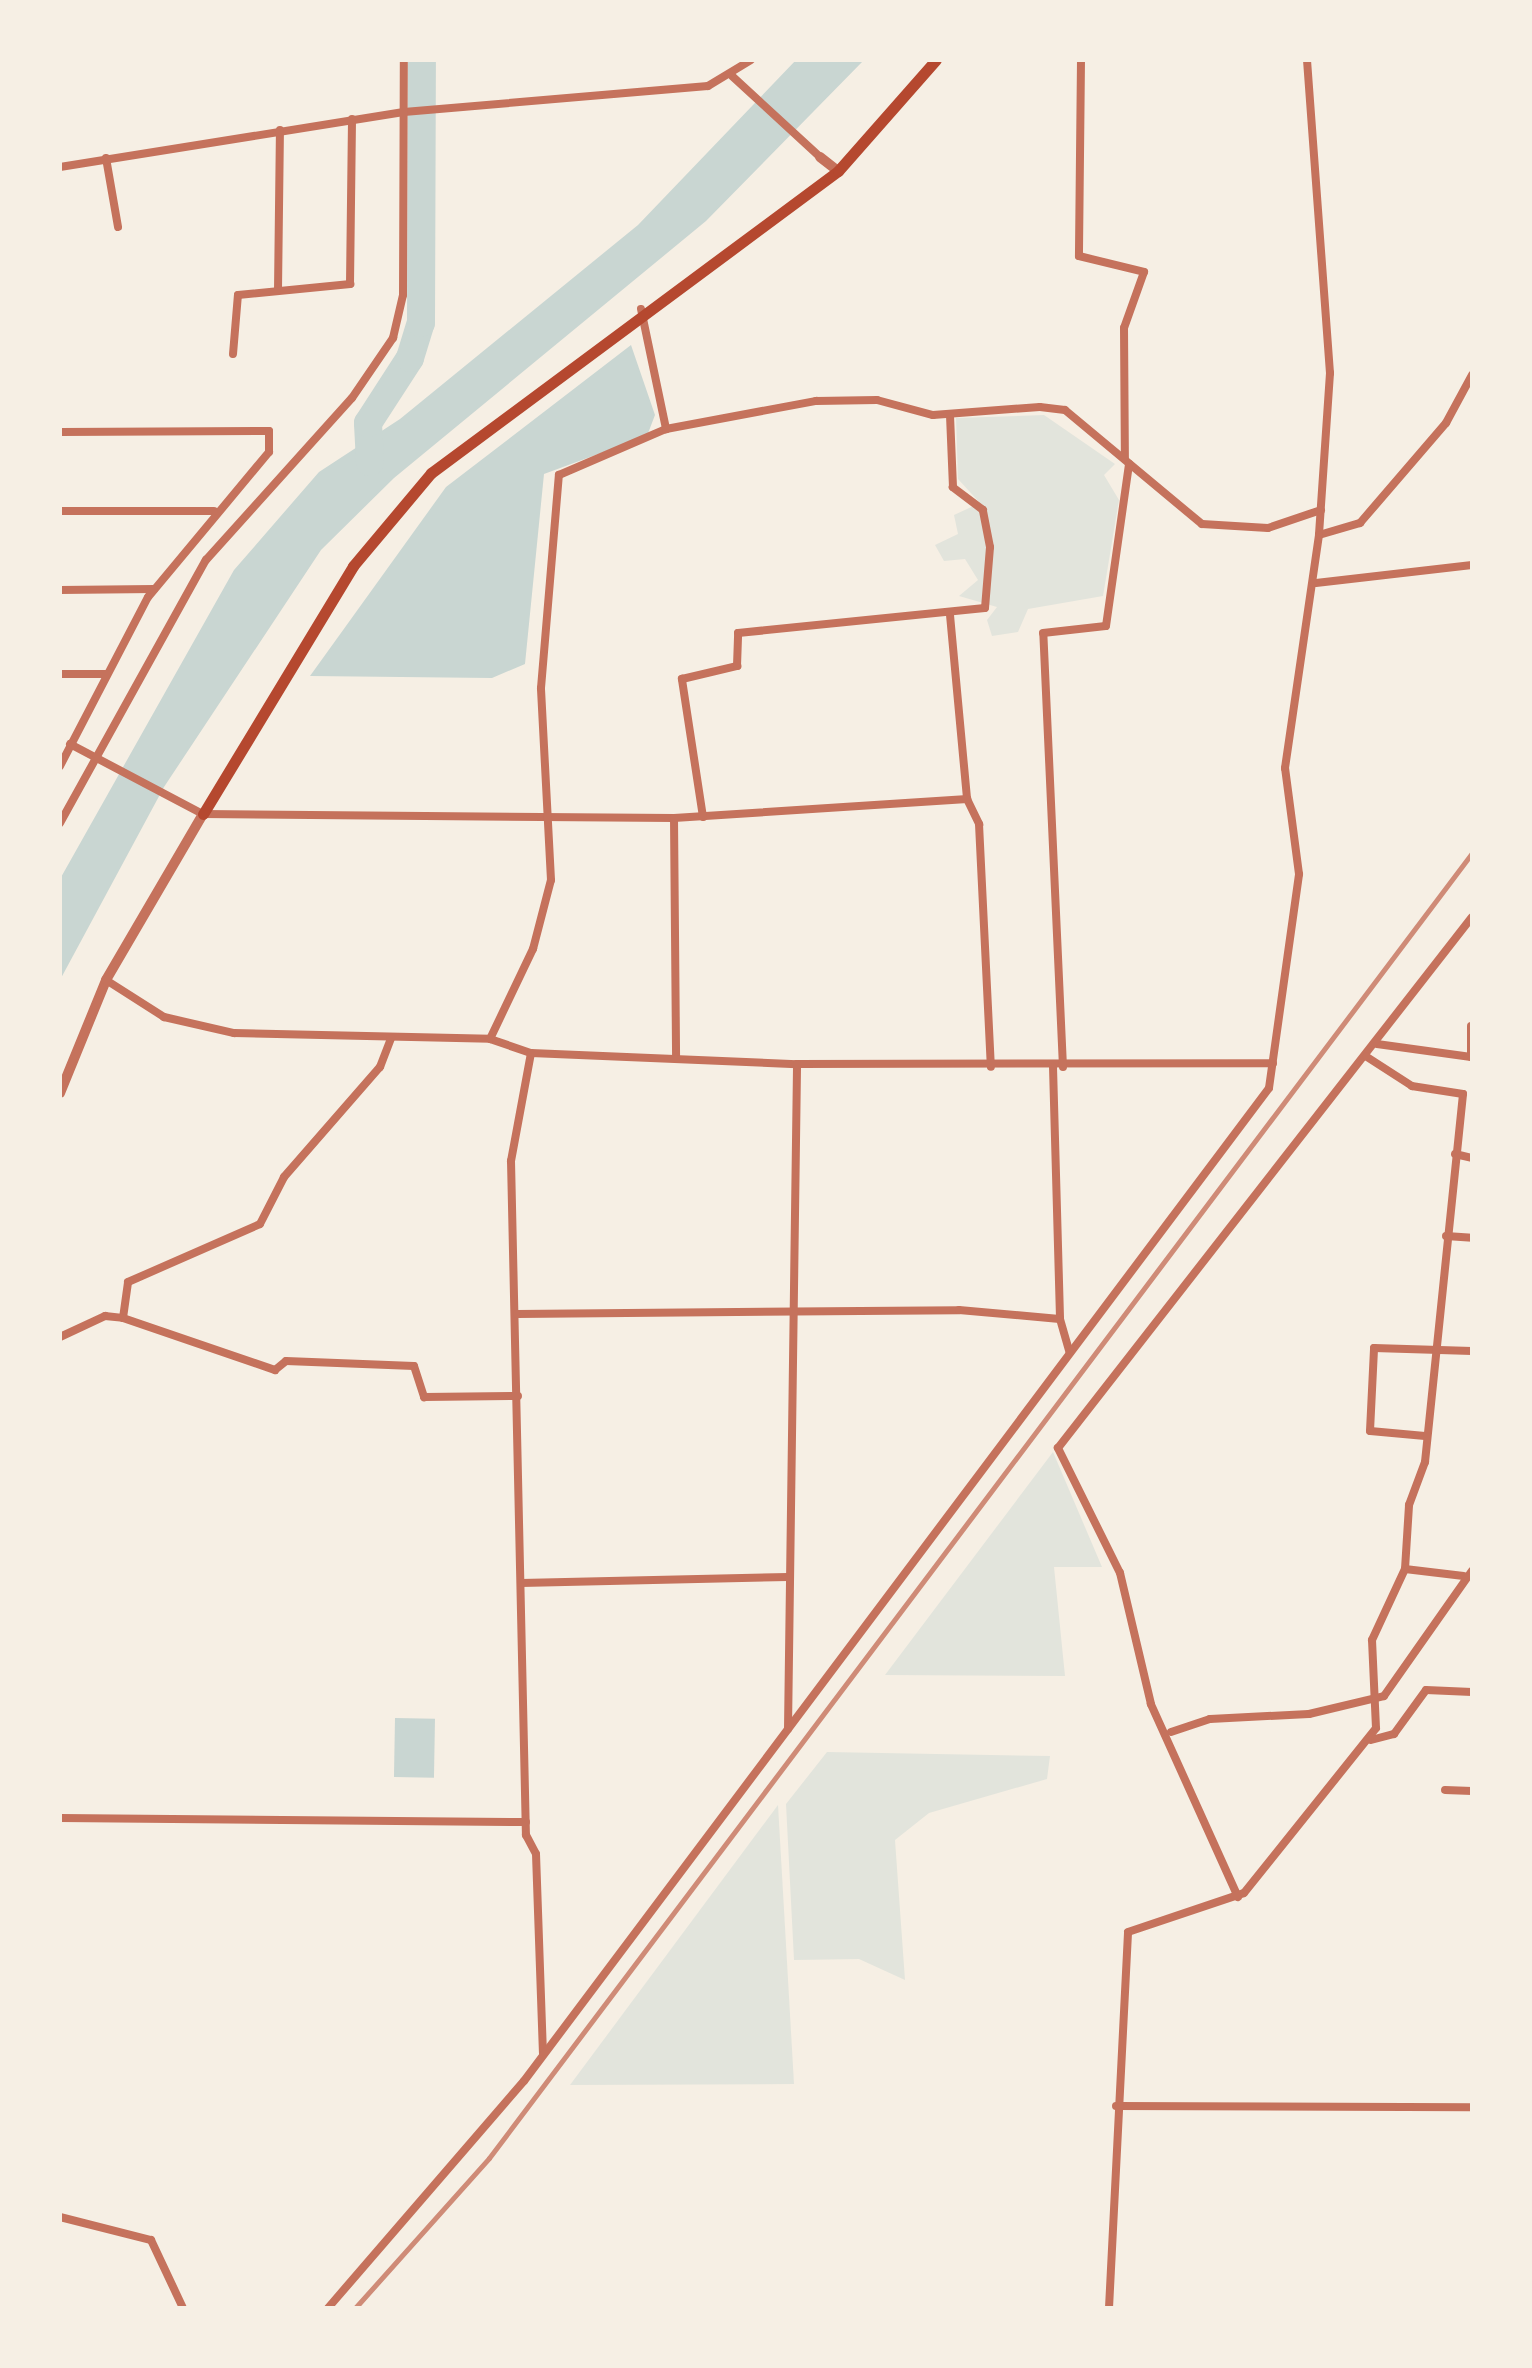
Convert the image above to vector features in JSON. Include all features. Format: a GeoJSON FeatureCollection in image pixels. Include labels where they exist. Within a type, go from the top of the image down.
{"type":"FeatureCollection","features":[{"type":"Feature","properties":{"kind":"main road"},"geometry":{"type":"LineString","coordinates":[[204,814],[384,526],[484,426],[641,309],[838,171],[936,60]]}},
{"type":"Feature","properties":{"kind":"street"},"geometry":{"type":"LineString","coordinates":[[60,823],[206,560],[352,398],[392,338],[403,295],[404,60]]}},
{"type":"Feature","properties":{"kind":"street"},"geometry":{"type":"LineString","coordinates":[[60,167],[404,112],[708,86],[732,76],[750,60]]}},
{"type":"Feature","properties":{"kind":"street"},"geometry":{"type":"LineString","coordinates":[[1070,1353],[1060,1318],[1058,1068],[1043,633],[1106,626],[1127,461],[1124,328],[1144,272],[1079,256],[1081,60]]}},
{"type":"Feature","properties":{"kind":"street"},"geometry":{"type":"LineString","coordinates":[[328,2308],[543,2056],[1269,1088],[1299,874],[1285,768],[1302,616],[1316,583],[1330,373],[1307,60]]}},
{"type":"Feature","properties":{"kind":"street"},"geometry":{"type":"LineString","coordinates":[[732,76],[838,171]]}},
{"type":"Feature","properties":{"kind":"street"},"geometry":{"type":"LineString","coordinates":[[232,354],[238,295],[350,284],[352,120]]}},
{"type":"Feature","properties":{"kind":"street"},"geometry":{"type":"LineString","coordinates":[[278,290],[280,130]]}},
{"type":"Feature","properties":{"kind":"street"},"geometry":{"type":"LineString","coordinates":[[106,158],[118,228]]}},
{"type":"Feature","properties":{"kind":"street"},"geometry":{"type":"LineString","coordinates":[[641,309],[666,429]]}},
{"type":"Feature","properties":{"kind":"street"},"geometry":{"type":"LineString","coordinates":[[1319,535],[1360,523],[1446,422],[1472,375]]}},
{"type":"Feature","properties":{"kind":"street"},"geometry":{"type":"LineString","coordinates":[[490,1039],[544,913],[547,812],[542,688],[559,475],[666,429],[840,399],[950,414],[1064,410],[1202,524],[1268,528],[1321,510]]}},
{"type":"Feature","properties":{"kind":"street"},"geometry":{"type":"LineString","coordinates":[[704,816],[682,679],[737,666],[738,633],[976,614],[990,589],[983,510],[953,487],[950,414]]}},
{"type":"Feature","properties":{"kind":"street"},"geometry":{"type":"LineString","coordinates":[[60,432],[269,430],[269,452],[214,511],[154,588],[62,754],[60,766]]}},
{"type":"Feature","properties":{"kind":"street"},"geometry":{"type":"LineString","coordinates":[[60,512],[214,511]]}},
{"type":"Feature","properties":{"kind":"street"},"geometry":{"type":"LineString","coordinates":[[1316,583],[1472,565]]}},
{"type":"Feature","properties":{"kind":"street"},"geometry":{"type":"LineString","coordinates":[[60,590],[154,588]]}},
{"type":"Feature","properties":{"kind":"street"},"geometry":{"type":"LineString","coordinates":[[950,615],[967,799],[979,824],[991,1068]]}},
{"type":"Feature","properties":{"kind":"street"},"geometry":{"type":"LineString","coordinates":[[60,674],[107,674]]}},
{"type":"Feature","properties":{"kind":"street"},"geometry":{"type":"LineString","coordinates":[[70,744],[160,798],[204,814],[547,812],[674,818],[967,799]]}},
{"type":"Feature","properties":{"kind":"street"},"geometry":{"type":"LineString","coordinates":[[60,1093],[106,980],[204,814]]}},
{"type":"Feature","properties":{"kind":"street"},"geometry":{"type":"LineString","coordinates":[[674,818],[676,1055]]}},
{"type":"Feature","properties":{"kind":"street"},"geometry":{"type":"LineString","coordinates":[[1238,1897],[1171,1732],[1146,1691],[1120,1573],[1058,1448],[1472,917]]}},
{"type":"Feature","properties":{"kind":"street"},"geometry":{"type":"LineString","coordinates":[[106,980],[164,1017],[234,1033],[490,1039],[531,1053],[676,1055],[796,1064],[1058,1068],[1273,1063]]}},
{"type":"Feature","properties":{"kind":"street"},"geometry":{"type":"LineString","coordinates":[[1376,1044],[1470,1057],[1472,1026]]}},
{"type":"Feature","properties":{"kind":"street"},"geometry":{"type":"LineString","coordinates":[[123,1318],[128,1282],[260,1224],[284,1177],[380,1067],[392,1038]]}},
{"type":"Feature","properties":{"kind":"street"},"geometry":{"type":"LineString","coordinates":[[531,1053],[510,1161],[517,1314],[526,1822],[536,1854],[543,2056]]}},
{"type":"Feature","properties":{"kind":"street"},"geometry":{"type":"LineString","coordinates":[[1110,2308],[1116,2106],[1128,1932],[1238,1897],[1371,1740],[1376,1697],[1376,1615],[1405,1569],[1441,1348],[1446,1236],[1463,1094],[1412,1086],[1366,1057]]}},
{"type":"Feature","properties":{"kind":"street"},"geometry":{"type":"LineString","coordinates":[[788,1730],[796,1064]]}},
{"type":"Feature","properties":{"kind":"street"},"geometry":{"type":"LineString","coordinates":[[1455,1154],[1472,1158]]}},
{"type":"Feature","properties":{"kind":"street"},"geometry":{"type":"LineString","coordinates":[[1446,1236],[1472,1238]]}},
{"type":"Feature","properties":{"kind":"street"},"geometry":{"type":"LineString","coordinates":[[517,1314],[794,1310],[1060,1318]]}},
{"type":"Feature","properties":{"kind":"street"},"geometry":{"type":"LineString","coordinates":[[60,1337],[123,1318],[275,1370],[286,1361],[414,1366],[424,1398],[518,1396]]}},
{"type":"Feature","properties":{"kind":"street"},"geometry":{"type":"LineString","coordinates":[[1425,1436],[1370,1432],[1374,1348],[1472,1351]]}},
{"type":"Feature","properties":{"kind":"street"},"geometry":{"type":"LineString","coordinates":[[1405,1569],[1468,1573]]}},
{"type":"Feature","properties":{"kind":"street"},"geometry":{"type":"LineString","coordinates":[[1171,1732],[1210,1718],[1309,1714],[1376,1697],[1468,1573]]}},
{"type":"Feature","properties":{"kind":"street"},"geometry":{"type":"LineString","coordinates":[[522,1583],[788,1577]]}},
{"type":"Feature","properties":{"kind":"street"},"geometry":{"type":"LineString","coordinates":[[1371,1740],[1394,1734],[1426,1690],[1472,1692]]}},
{"type":"Feature","properties":{"kind":"street"},"geometry":{"type":"LineString","coordinates":[[1445,1790],[1472,1791]]}},
{"type":"Feature","properties":{"kind":"street"},"geometry":{"type":"LineString","coordinates":[[60,1818],[526,1822]]}},
{"type":"Feature","properties":{"kind":"street"},"geometry":{"type":"LineString","coordinates":[[1116,2106],[1472,2108]]}},
{"type":"Feature","properties":{"kind":"street"},"geometry":{"type":"LineString","coordinates":[[60,2217],[151,2240],[183,2308]]}},
{"type":"Feature","properties":{"kind":"shaded area"},"geometry":{"type":"Polygon","coordinates":[[[796,60],[864,60],[706,221],[394,478],[321,550],[164,787],[60,980],[60,879],[234,570],[319,472],[400,419],[638,225],[796,60]]]}},
{"type":"Feature","properties":{"kind":"shaded area"},"geometry":{"type":"Polygon","coordinates":[[[631,345],[655,415],[647,436],[544,474],[525,664],[492,678],[310,676],[446,487],[631,345]]]}},
{"type":"Feature","properties":{"kind":"shaded area"},"geometry":{"type":"Polygon","coordinates":[[[1044,415],[1115,464],[1104,475],[1119,500],[1103,596],[1028,609],[1018,632],[992,636],[987,620],[997,607],[959,596],[978,580],[965,559],[944,561],[935,545],[958,534],[954,515],[980,503],[958,479],[956,418],[1044,415]]]}},
{"type":"Feature","properties":{"kind":"shaded area"},"geometry":{"type":"Polygon","coordinates":[[[1053,1452],[1102,1567],[1054,1567],[1065,1676],[885,1675],[1053,1452]]]}},
{"type":"Feature","properties":{"kind":"shaded area"},"geometry":{"type":"Polygon","coordinates":[[[395,1718],[435,1719],[434,1778],[394,1777],[395,1718]]]}},
{"type":"Feature","properties":{"kind":"shaded area"},"geometry":{"type":"Polygon","coordinates":[[[827,1752],[1050,1756],[1047,1779],[929,1813],[895,1840],[905,1980],[859,1959],[794,1960],[786,1804],[827,1752]]]}},
{"type":"Feature","properties":{"kind":"shaded area"},"geometry":{"type":"Polygon","coordinates":[[[778,1805],[794,2084],[570,2085],[778,1805]]]}},
{"type":"Feature","properties":{"kind":"waterway"},"geometry":{"type":"LineString","coordinates":[[370,462],[368,423],[410,358],[421,323],[422,60]]}},
{"type":"Feature","properties":{"kind":"railway"},"geometry":{"type":"LineString","coordinates":[[355,2308],[489,2158],[1472,853]]}}]}
